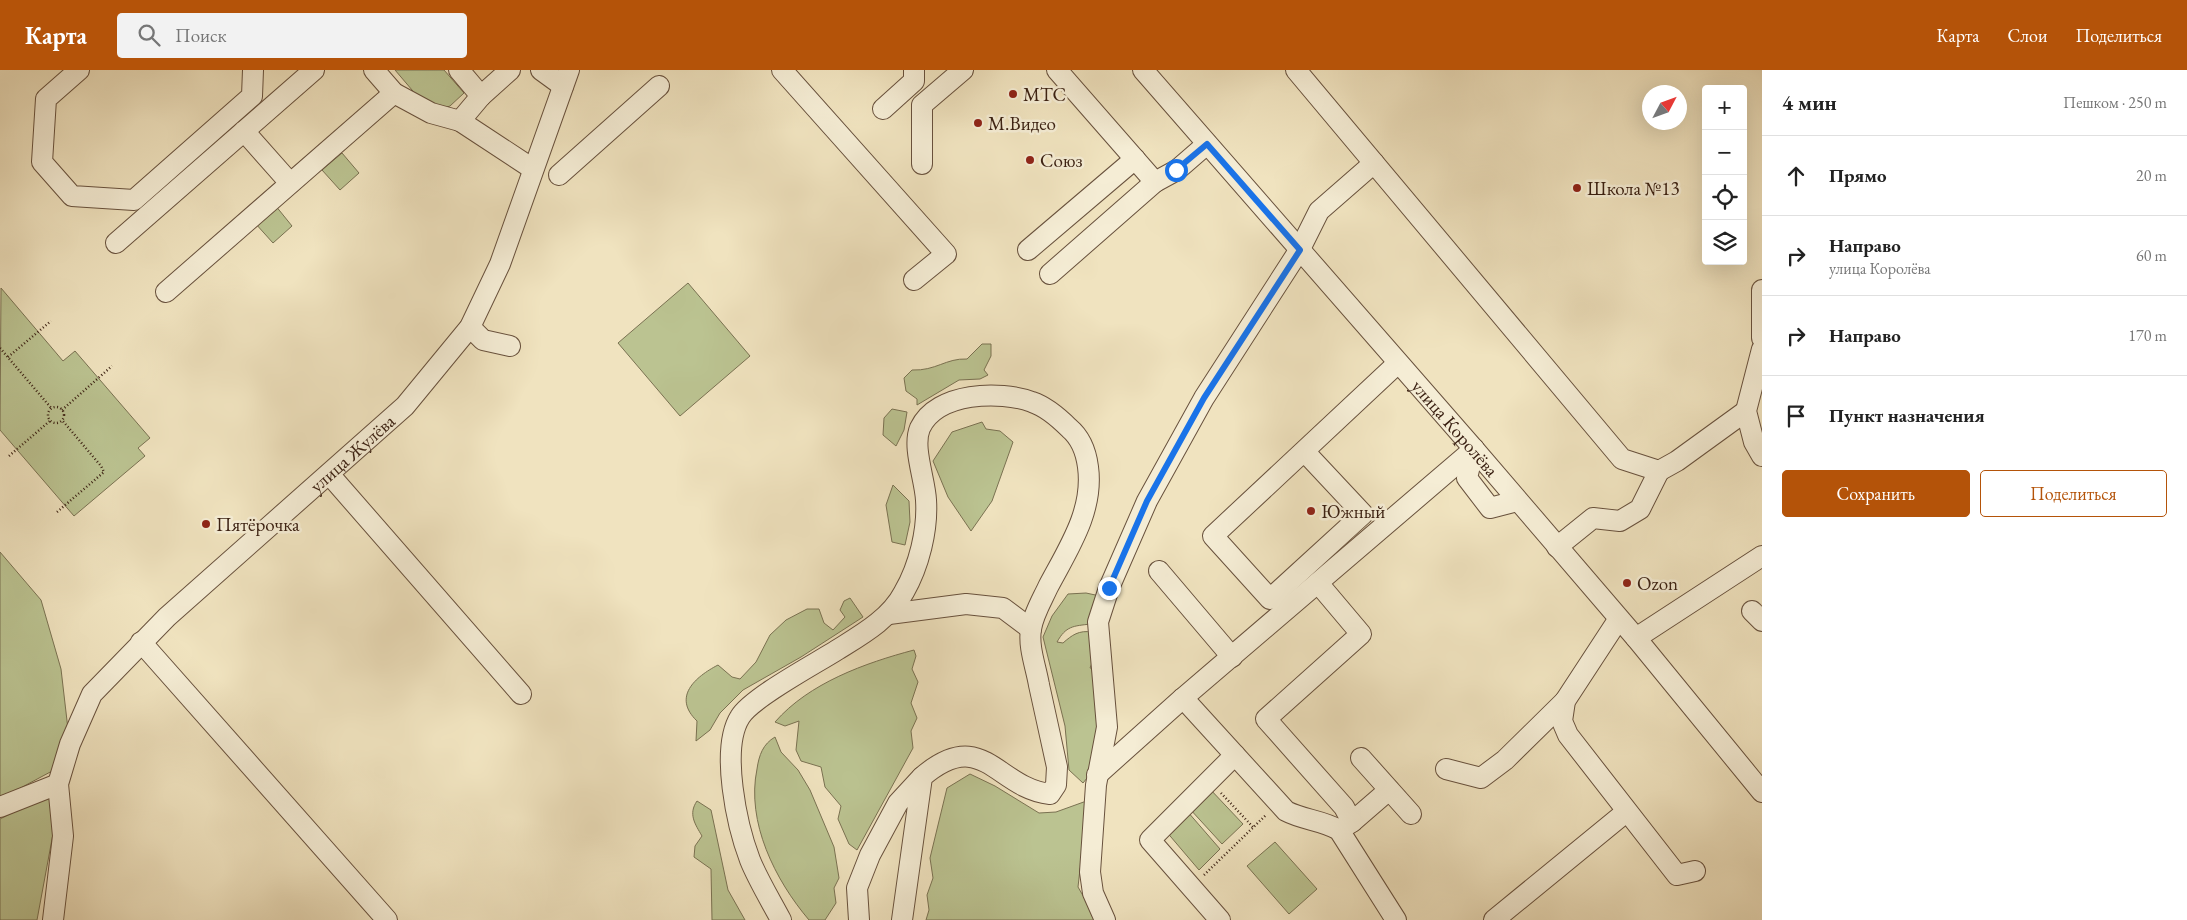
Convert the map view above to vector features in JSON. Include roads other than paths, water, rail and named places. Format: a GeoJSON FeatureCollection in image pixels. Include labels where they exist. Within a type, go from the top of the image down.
{"type":"FeatureCollection","features":[{"type":"Feature","properties":{"kind":"street"},"geometry":{"type":"LineString","coordinates":[[79,70],[46,99],[42,162],[72,196],[134,200],[252,96],[253,70]]}},
{"type":"Feature","properties":{"kind":"street"},"geometry":{"type":"LineString","coordinates":[[116,243],[314,70]]}},
{"type":"Feature","properties":{"kind":"street"},"geometry":{"type":"LineString","coordinates":[[374,70],[394,93],[431,113],[460,121],[533,169]]}},
{"type":"Feature","properties":{"kind":"street"},"geometry":{"type":"LineString","coordinates":[[460,70],[481,96]]}},
{"type":"Feature","properties":{"kind":"street"},"geometry":{"type":"LineString","coordinates":[[460,121],[481,96],[510,70]]}},
{"type":"Feature","properties":{"kind":"street"},"geometry":{"type":"LineString","coordinates":[[542,70],[566,78]]}},
{"type":"Feature","properties":{"kind":"street"},"geometry":{"type":"LineString","coordinates":[[882,109],[914,81],[914,70]]}},
{"type":"Feature","properties":{"kind":"street"},"geometry":{"type":"LineString","coordinates":[[922,164],[922,105],[963,70]]}},
{"type":"Feature","properties":{"kind":"street"},"geometry":{"type":"LineString","coordinates":[[1057,70],[1156,182]]}},
{"type":"Feature","properties":{"kind":"street","name":"улица Королёва"},"geometry":{"type":"LineString","coordinates":[[1143,70],[1474,450],[1618,620],[1636,638],[1762,792]]}},
{"type":"Feature","properties":{"kind":"street"},"geometry":{"type":"LineString","coordinates":[[1296,70],[1622,459],[1659,471]]}},
{"type":"Feature","properties":{"kind":"street"},"geometry":{"type":"LineString","coordinates":[[792,73],[946,254],[914,280]]}},
{"type":"Feature","properties":{"kind":"street","name":"улица Жулёва"},"geometry":{"type":"LineString","coordinates":[[58,784],[70,744],[92,694],[141,642],[405,406],[470,327],[500,264],[566,78]]}},
{"type":"Feature","properties":{"kind":"street"},"geometry":{"type":"LineString","coordinates":[[559,175],[659,86]]}},
{"type":"Feature","properties":{"kind":"street"},"geometry":{"type":"LineString","coordinates":[[166,292],[394,93]]}},
{"type":"Feature","properties":{"kind":"street"},"geometry":{"type":"LineString","coordinates":[[244,131],[290,183]]}},
{"type":"Feature","properties":{"kind":"street"},"geometry":{"type":"LineString","coordinates":[[1050,274],[1156,182],[1176,170],[1207,144]]}},
{"type":"Feature","properties":{"kind":"street"},"geometry":{"type":"LineString","coordinates":[[1028,250],[1135,158]]}},
{"type":"Feature","properties":{"kind":"street"},"geometry":{"type":"LineString","coordinates":[[1105,920],[1093,893],[1090,872],[1097,776],[1107,727],[1098,622],[1109,588],[1147,501],[1204,398],[1300,250],[1320,211],[1374,163]]}},
{"type":"Feature","properties":{"kind":"street"},"geometry":{"type":"LineString","coordinates":[[1762,292],[1762,338]]}},
{"type":"Feature","properties":{"kind":"street"},"geometry":{"type":"LineString","coordinates":[[470,327],[483,340],[510,346]]}},
{"type":"Feature","properties":{"kind":"street"},"geometry":{"type":"LineString","coordinates":[[1762,349],[1746,412],[1754,442],[1762,456]]}},
{"type":"Feature","properties":{"kind":"street"},"geometry":{"type":"LineString","coordinates":[[1304,451],[1363,514],[1270,599],[1213,536],[1398,363]]}},
{"type":"Feature","properties":{"kind":"street"},"geometry":{"type":"LineString","coordinates":[[781,920],[751,861],[738,819],[731,736],[741,715],[759,700],[861,635],[888,614],[904,594],[917,564],[926,503],[918,461],[919,429],[932,412],[946,404],[967,398],[991,395],[1013,397],[1034,403],[1056,415],[1079,436],[1087,456],[1090,484],[1084,518],[1041,601],[1031,629],[1032,650],[1057,767],[1056,786],[1050,794],[1033,792],[1000,769],[981,760],[960,756],[938,763],[898,803],[870,855],[857,888],[859,920]]}},
{"type":"Feature","properties":{"kind":"street"},"geometry":{"type":"LineString","coordinates":[[1557,547],[1593,518],[1620,521],[1640,509],[1659,471],[1677,461],[1746,412]]}},
{"type":"Feature","properties":{"kind":"street"},"geometry":{"type":"LineString","coordinates":[[1097,776],[1183,698],[1474,450]]}},
{"type":"Feature","properties":{"kind":"street"},"geometry":{"type":"LineString","coordinates":[[1474,450],[1467,478],[1476,493],[1490,508],[1517,501]]}},
{"type":"Feature","properties":{"kind":"street"},"geometry":{"type":"LineString","coordinates":[[329,474],[521,694]]}},
{"type":"Feature","properties":{"kind":"street"},"geometry":{"type":"LineString","coordinates":[[1636,638],[1762,556]]}},
{"type":"Feature","properties":{"kind":"street"},"geometry":{"type":"LineString","coordinates":[[1159,571],[1232,657]]}},
{"type":"Feature","properties":{"kind":"street"},"geometry":{"type":"LineString","coordinates":[[1318,583],[1361,634],[1266,719],[1344,807],[1345,826],[1396,920]]}},
{"type":"Feature","properties":{"kind":"street"},"geometry":{"type":"LineString","coordinates":[[888,614],[966,604],[1003,608],[1031,629]]}},
{"type":"Feature","properties":{"kind":"street"},"geometry":{"type":"LineString","coordinates":[[1446,769],[1481,778],[1505,760],[1565,700],[1618,620]]}},
{"type":"Feature","properties":{"kind":"street"},"geometry":{"type":"LineString","coordinates":[[141,642],[387,920]]}},
{"type":"Feature","properties":{"kind":"street"},"geometry":{"type":"LineString","coordinates":[[1183,698],[1286,810],[1296,817],[1345,826],[1389,790]]}},
{"type":"Feature","properties":{"kind":"street"},"geometry":{"type":"LineString","coordinates":[[1565,700],[1562,721],[1568,735],[1626,812],[1677,875],[1695,871]]}},
{"type":"Feature","properties":{"kind":"street"},"geometry":{"type":"LineString","coordinates":[[1220,920],[1150,840],[1235,755]]}},
{"type":"Feature","properties":{"kind":"street"},"geometry":{"type":"LineString","coordinates":[[1361,758],[1410,814]]}},
{"type":"Feature","properties":{"kind":"street"},"geometry":{"type":"LineString","coordinates":[[902,920],[922,777]]}},
{"type":"Feature","properties":{"kind":"street"},"geometry":{"type":"LineString","coordinates":[[0,807],[58,784],[64,836],[53,920]]}},
{"type":"Feature","properties":{"kind":"street"},"geometry":{"type":"LineString","coordinates":[[1494,920],[1626,812]]}},
{"type":"Feature","properties":{"kind":"place","name":"МТС"},"geometry":{"type":"Point","coordinates":[1013,94]}},
{"type":"Feature","properties":{"kind":"place","name":"М.Видео"},"geometry":{"type":"Point","coordinates":[978,123]}},
{"type":"Feature","properties":{"kind":"place","name":"Союз"},"geometry":{"type":"Point","coordinates":[1030,160]}},
{"type":"Feature","properties":{"kind":"place","name":"Школа №13"},"geometry":{"type":"Point","coordinates":[1577,188]}},
{"type":"Feature","properties":{"kind":"place","name":"Южный"},"geometry":{"type":"Point","coordinates":[1311,511]}},
{"type":"Feature","properties":{"kind":"place","name":"Пятёрочка"},"geometry":{"type":"Point","coordinates":[206,524]}},
{"type":"Feature","properties":{"kind":"place","name":"Ozon"},"geometry":{"type":"Point","coordinates":[1627,583]}}]}
